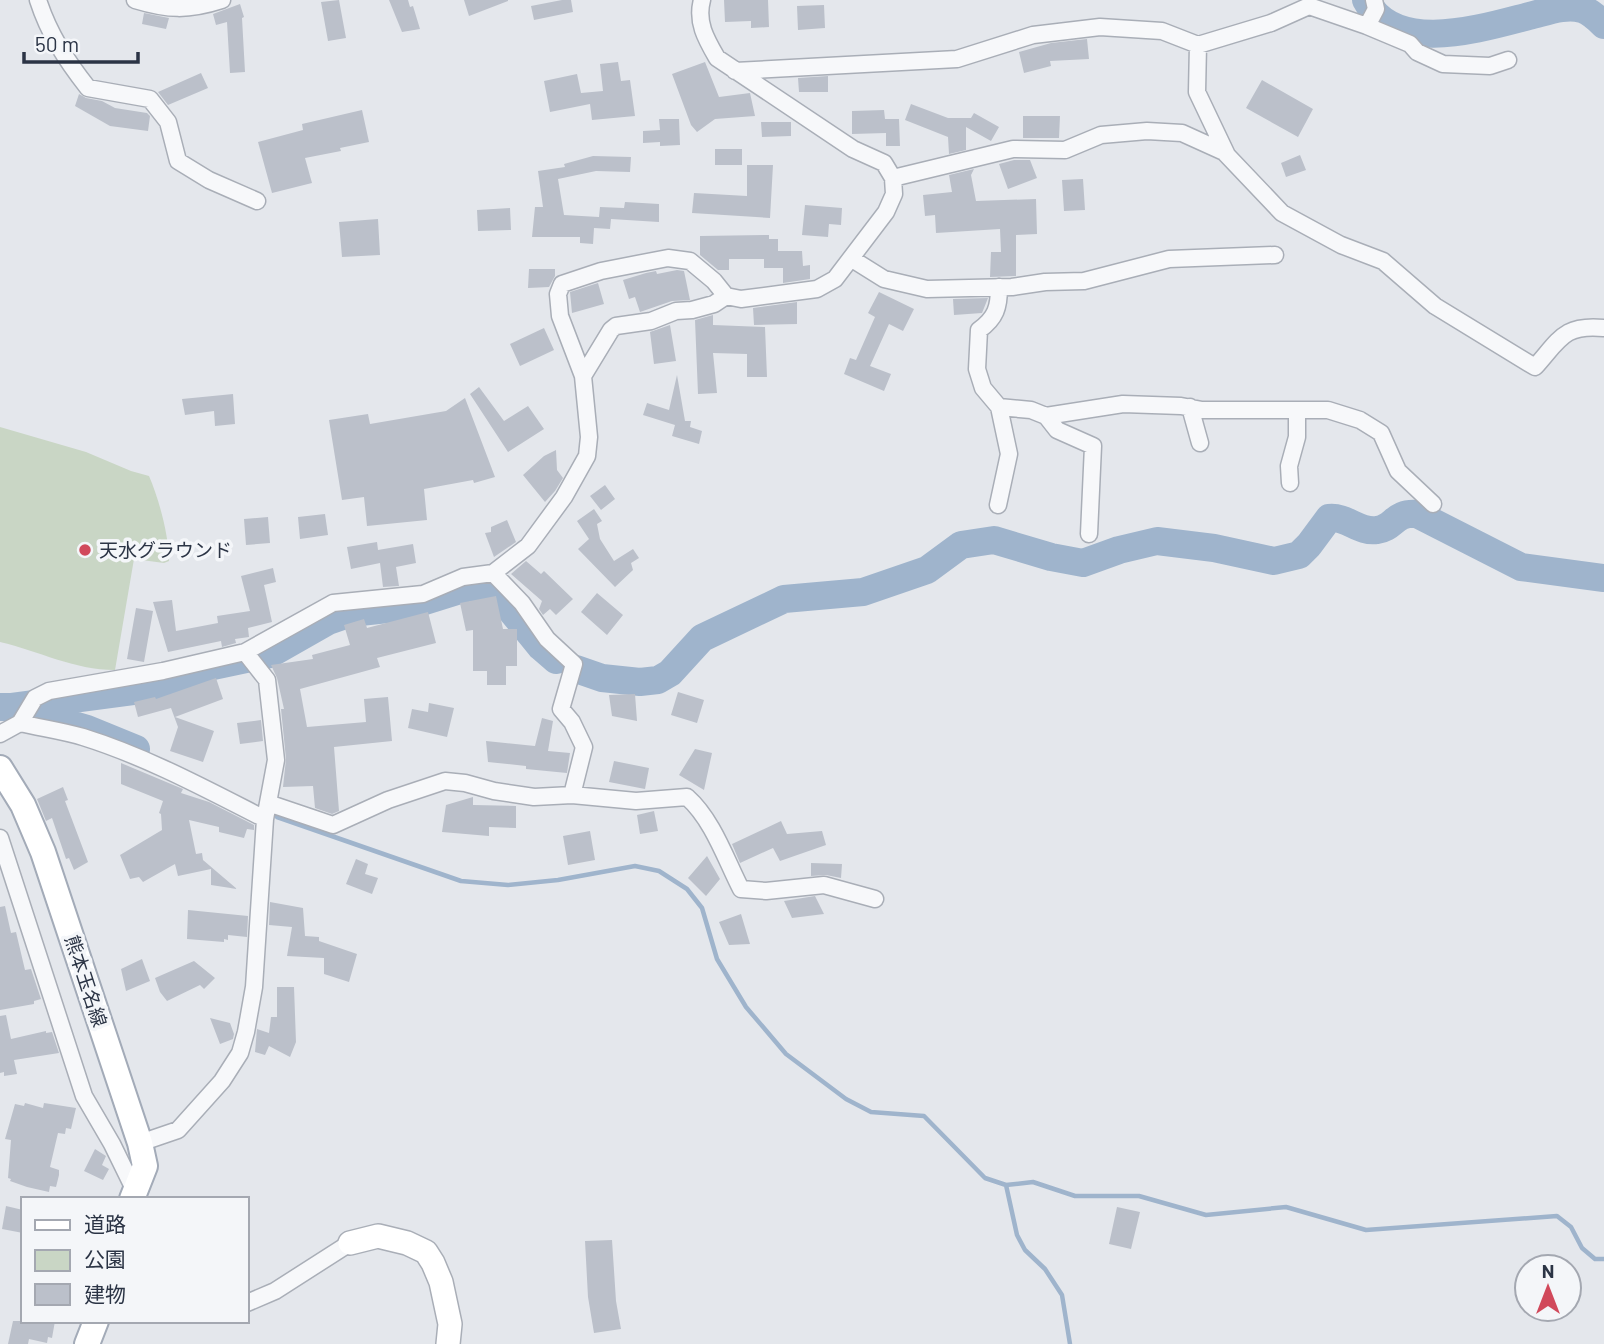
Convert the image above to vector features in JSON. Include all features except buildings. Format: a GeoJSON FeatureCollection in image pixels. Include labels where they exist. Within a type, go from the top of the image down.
{"type":"FeatureCollection","features":[{"type":"Feature","properties":{"kind":"main road","name":"熊本玉名線"},"geometry":{"type":"LineString","coordinates":[[0,768],[23,805],[43,852],[140,1143],[145,1166],[133,1195]]}},
{"type":"Feature","properties":{"kind":"main road"},"geometry":{"type":"LineString","coordinates":[[87,1344],[95,1323]]}},
{"type":"Feature","properties":{"kind":"street"},"geometry":{"type":"LineString","coordinates":[[38,0],[44,21],[61,55],[88,88],[150,99],[168,122],[178,161],[209,180],[257,201]]}},
{"type":"Feature","properties":{"kind":"street"},"geometry":{"type":"LineString","coordinates":[[135,0],[176,9],[204,6],[222,0]]}},
{"type":"Feature","properties":{"kind":"street"},"geometry":{"type":"LineString","coordinates":[[0,734],[22,720],[35,698],[49,691],[250,658],[333,603],[423,594],[463,577],[493,573],[528,546],[564,497],[587,456],[589,437],[583,376],[560,316],[558,294],[562,284],[601,271],[668,258],[690,261],[714,281],[726,296],[741,299],[817,289],[835,279],[886,212],[894,194],[894,178],[884,163],[853,149],[717,58],[705,37],[699,18],[702,0]]}},
{"type":"Feature","properties":{"kind":"street"},"geometry":{"type":"LineString","coordinates":[[734,71],[957,59],[1033,34],[1100,27],[1162,31],[1198,45],[1271,23],[1309,6],[1372,14],[1417,52],[1443,64],[1490,66],[1508,60]]}},
{"type":"Feature","properties":{"kind":"street"},"geometry":{"type":"LineString","coordinates":[[1198,45],[1197,92],[1228,156]]}},
{"type":"Feature","properties":{"kind":"street"},"geometry":{"type":"LineString","coordinates":[[894,178],[1013,149],[1065,150],[1101,135],[1147,131],[1182,134],[1224,152],[1282,213],[1341,245],[1383,261],[1435,306],[1535,367],[1564,335],[1577,327],[1604,328]]}},
{"type":"Feature","properties":{"kind":"street"},"geometry":{"type":"LineString","coordinates":[[852,259],[884,279],[927,289],[999,288],[1045,282],[1084,281],[1169,258],[1275,254]]}},
{"type":"Feature","properties":{"kind":"street"},"geometry":{"type":"LineString","coordinates":[[998,505],[1009,454],[999,408],[982,388],[977,369],[979,330],[990,322],[999,307],[999,288]]}},
{"type":"Feature","properties":{"kind":"street"},"geometry":{"type":"LineString","coordinates":[[583,376],[616,326],[651,321],[676,311],[692,310],[713,304],[726,296]]}},
{"type":"Feature","properties":{"kind":"street"},"geometry":{"type":"LineString","coordinates":[[999,408],[1031,410],[1046,416],[1123,404],[1202,410],[1328,410],[1360,420],[1381,433],[1398,471],[1433,505]]}},
{"type":"Feature","properties":{"kind":"street"},"geometry":{"type":"LineString","coordinates":[[1191,408],[1200,443]]}},
{"type":"Feature","properties":{"kind":"street"},"geometry":{"type":"LineString","coordinates":[[1290,483],[1289,466],[1297,437],[1297,410]]}},
{"type":"Feature","properties":{"kind":"street"},"geometry":{"type":"LineString","coordinates":[[1046,416],[1056,430],[1093,446],[1088,534]]}},
{"type":"Feature","properties":{"kind":"street"},"geometry":{"type":"LineString","coordinates":[[493,573],[522,603],[547,639],[574,664],[561,709],[572,722],[584,747],[572,795]]}},
{"type":"Feature","properties":{"kind":"street"},"geometry":{"type":"LineString","coordinates":[[140,1143],[178,1130],[222,1081],[240,1053],[246,1032],[254,987],[267,811],[276,760],[267,680],[250,658]]}},
{"type":"Feature","properties":{"kind":"street"},"geometry":{"type":"LineString","coordinates":[[22,720],[82,737],[267,811],[333,825],[388,800],[444,782],[465,783],[534,797],[572,795],[636,801],[687,797],[695,804],[709,827],[741,890],[766,891],[824,886],[875,899]]}},
{"type":"Feature","properties":{"kind":"street"},"geometry":{"type":"LineString","coordinates":[[0,838],[84,1096],[112,1144],[133,1195]]}},
{"type":"Feature","properties":{"kind":"street"},"geometry":{"type":"LineString","coordinates":[[248,1303],[275,1291],[350,1243],[378,1236],[407,1243],[426,1252],[441,1282],[450,1324],[448,1344]]}},
{"type":"Feature","properties":{"kind":"green space","name":"天水グラウンド"},"geometry":{"type":"Polygon","coordinates":[[[0,427],[86,452],[149,476],[163,518],[169,561],[164,563],[134,559],[115,670],[71,664],[0,642],[0,427]]]}},
{"type":"Feature","properties":{"kind":"waterway"},"geometry":{"type":"LineString","coordinates":[[1366,0],[1379,17],[1397,28],[1417,33],[1464,31],[1569,7],[1585,10],[1604,25]]}},
{"type":"Feature","properties":{"kind":"waterway"},"geometry":{"type":"LineString","coordinates":[[576,669],[602,678],[640,682],[658,680],[670,673],[702,638],[784,599],[863,592],[927,570],[961,545],[994,540],[1051,557],[1083,563],[1119,550],[1157,541],[1214,548],[1274,561],[1299,555],[1329,518],[1377,530],[1383,529],[1403,515],[1417,514],[1521,567],[1604,578]]}},
{"type":"Feature","properties":{"kind":"waterway"},"geometry":{"type":"LineString","coordinates":[[0,707],[148,689],[213,666],[270,654],[328,621],[351,613],[406,607],[470,587],[486,588],[500,597],[541,647],[556,660]]}},
{"type":"Feature","properties":{"kind":"waterway"},"geometry":{"type":"LineString","coordinates":[[22,710],[87,729],[136,749]]}},
{"type":"Feature","properties":{"kind":"waterway"},"geometry":{"type":"LineString","coordinates":[[277,817],[461,881],[508,885],[558,880],[635,866],[659,871],[687,889],[702,908],[717,959],[746,1007],[786,1054],[846,1099],[871,1112],[924,1116],[985,1178],[1006,1185],[1033,1182],[1075,1196],[1139,1196],[1206,1215],[1286,1207],[1366,1230],[1557,1216],[1571,1227],[1582,1248],[1595,1259],[1604,1259]]}},
{"type":"Feature","properties":{"kind":"waterway"},"geometry":{"type":"LineString","coordinates":[[1006,1185],[1017,1235],[1025,1250],[1045,1269],[1062,1295],[1070,1344]]}},
{"type":"Feature","properties":{"kind":"place","name":"天水グラウンド"},"geometry":{"type":"Point","coordinates":[85,550]}}]}
